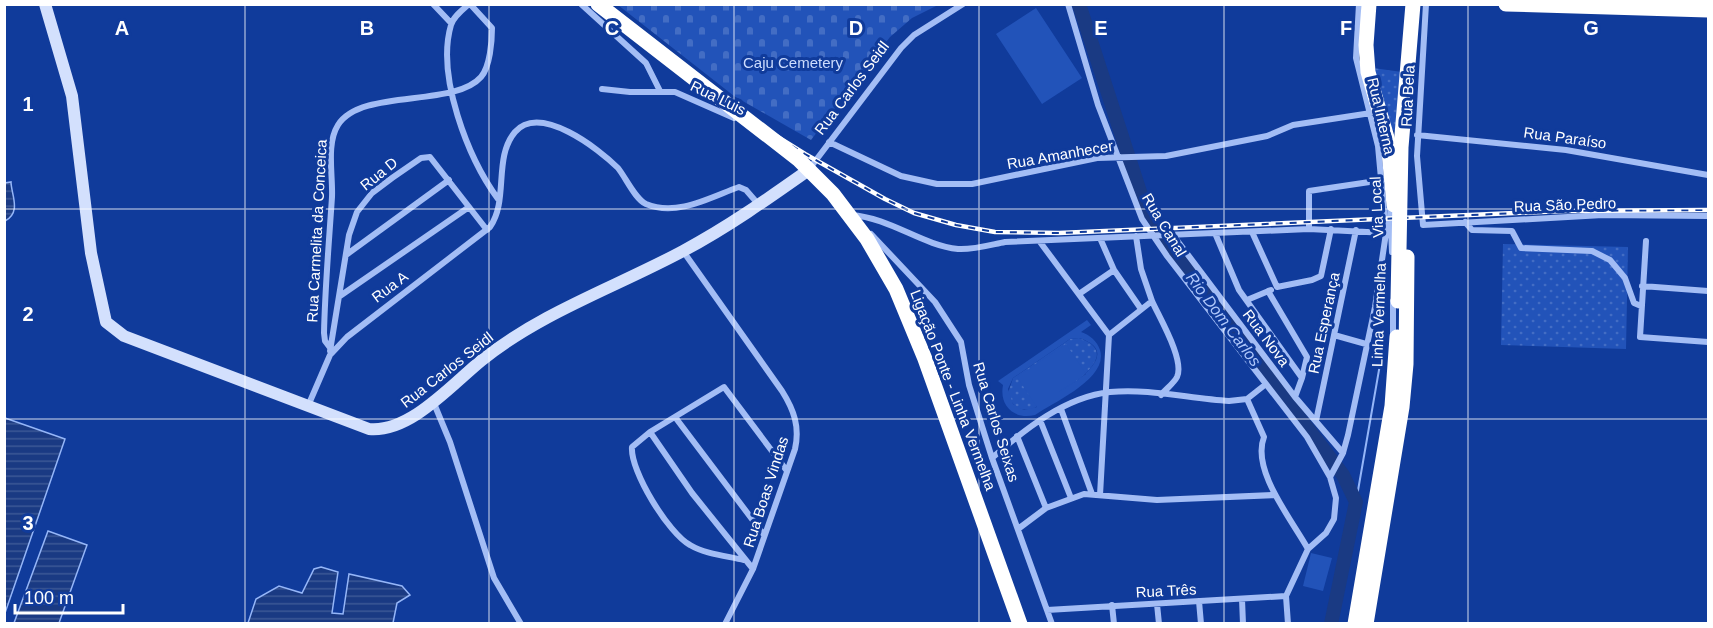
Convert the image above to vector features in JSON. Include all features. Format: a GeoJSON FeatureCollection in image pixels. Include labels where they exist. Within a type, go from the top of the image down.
{"type":"FeatureCollection","features":[{"type":"Feature","properties":{"kind":"highway","name":"Ligação Ponte - Linha Vermelha"},"geometry":{"type":"LineString","coordinates":[[598,4],[787,150],[828,189],[864,233],[892,282],[920,348],[1020,624]]}},
{"type":"Feature","properties":{"kind":"highway"},"geometry":{"type":"LineString","coordinates":[[1369,4],[1367,58],[1388,141],[1392,172],[1398,301]]}},
{"type":"Feature","properties":{"kind":"highway","name":"Linha Vermelha"},"geometry":{"type":"LineString","coordinates":[[1354,624],[1392,406],[1398,301],[1401,147],[1413,4]]}},
{"type":"Feature","properties":{"kind":"highway","name":"Linha Vermelha"},"geometry":{"type":"LineString","coordinates":[[1366,624],[1402,407],[1408,299],[1407,153],[1419,4]]}},
{"type":"Feature","properties":{"kind":"highway"},"geometry":{"type":"LineString","coordinates":[[1506,4],[1609,5],[1708,10]]}},
{"type":"Feature","properties":{"kind":"street","name":"Rua Carlos Seidl"},"geometry":{"type":"LineString","coordinates":[[45,4],[72,96],[91,253],[106,322],[124,336],[349,424],[382,430],[405,422],[502,345],[533,325],[683,251],[760,205],[810,169],[900,48],[914,35],[963,4]]}},
{"type":"Feature","properties":{"kind":"street"},"geometry":{"type":"LineString","coordinates":[[433,4],[451,23]]}},
{"type":"Feature","properties":{"kind":"street"},"geometry":{"type":"LineString","coordinates":[[469,4],[451,23],[447,53],[451,92],[478,169],[498,199]]}},
{"type":"Feature","properties":{"kind":"street","name":"Rua Carmelita da Conceica"},"geometry":{"type":"LineString","coordinates":[[330,352],[324,333],[325,282],[332,196],[333,140],[336,128],[344,118],[360,109],[451,92],[479,79],[484,73],[492,28],[469,4]]}},
{"type":"Feature","properties":{"kind":"street"},"geometry":{"type":"LineString","coordinates":[[581,4],[646,63],[660,91]]}},
{"type":"Feature","properties":{"kind":"street","name":"Rua Canal"},"geometry":{"type":"LineString","coordinates":[[1068,4],[1098,105],[1122,156],[1136,207],[1307,437],[1331,474],[1336,498],[1334,519],[1326,533],[1308,549],[1286,596]]}},
{"type":"Feature","properties":{"kind":"street","name":"Rua Interna"},"geometry":{"type":"LineString","coordinates":[[1331,474],[1342,456],[1366,344],[1386,233],[1383,180],[1371,113],[1356,58],[1359,4]]}},
{"type":"Feature","properties":{"kind":"street","name":"Via Local"},"geometry":{"type":"LineString","coordinates":[[1349,624],[1385,422],[1394,323],[1389,182],[1384,141],[1364,72],[1365,4]]}},
{"type":"Feature","properties":{"kind":"street","name":"Rua Bela"},"geometry":{"type":"LineString","coordinates":[[1424,225],[1419,190],[1418,135],[1426,4]]}},
{"type":"Feature","properties":{"kind":"street","name":"Rua Luis"},"geometry":{"type":"LineString","coordinates":[[602,88],[630,92],[681,93],[720,110],[810,169]]}},
{"type":"Feature","properties":{"kind":"street","name":"Rua Amanhecer"},"geometry":{"type":"LineString","coordinates":[[829,142],[901,176],[937,184],[972,184],[1097,158],[1166,156],[1267,136],[1293,125],[1371,113]]}},
{"type":"Feature","properties":{"kind":"street"},"geometry":{"type":"LineString","coordinates":[[346,255],[449,180],[487,230],[498,214],[505,153],[510,140],[523,125],[534,122],[565,128],[615,166],[640,199],[648,205],[690,207],[739,187],[746,190],[760,205]]}},
{"type":"Feature","properties":{"kind":"street","name":"Rua Paraíso"},"geometry":{"type":"LineString","coordinates":[[1418,135],[1566,150],[1708,175]]}},
{"type":"Feature","properties":{"kind":"street","name":"Rua D"},"geometry":{"type":"LineString","coordinates":[[330,352],[352,223],[366,200],[421,158],[430,157],[449,180]]}},
{"type":"Feature","properties":{"kind":"street","name":"Rua Carlos Seixas"},"geometry":{"type":"LineString","coordinates":[[810,169],[835,200],[935,302],[956,332],[961,342],[969,385],[992,458],[1052,624]]}},
{"type":"Feature","properties":{"kind":"street"},"geometry":{"type":"LineString","coordinates":[[1309,229],[1309,191],[1383,180]]}},
{"type":"Feature","properties":{"kind":"street"},"geometry":{"type":"LineString","coordinates":[[340,296],[469,207]]}},
{"type":"Feature","properties":{"kind":"street"},"geometry":{"type":"LineString","coordinates":[[851,215],[880,219],[957,248],[1005,242],[1309,229],[1386,233]]}},
{"type":"Feature","properties":{"kind":"street","name":"Rua São Pedro"},"geometry":{"type":"LineString","coordinates":[[1424,225],[1603,215],[1708,216]]}},
{"type":"Feature","properties":{"kind":"street"},"geometry":{"type":"LineString","coordinates":[[1465,222],[1473,230],[1512,231],[1521,248],[1592,251],[1603,254],[1625,278],[1634,303],[1641,306]]}},
{"type":"Feature","properties":{"kind":"street"},"geometry":{"type":"LineString","coordinates":[[1247,300],[1277,287],[1312,280],[1323,273],[1331,229]]}},
{"type":"Feature","properties":{"kind":"street","name":"Rua A"},"geometry":{"type":"LineString","coordinates":[[308,407],[330,352],[362,324],[487,230]]}},
{"type":"Feature","properties":{"kind":"street","name":"Rua Esperança"},"geometry":{"type":"LineString","coordinates":[[1317,421],[1356,230]]}},
{"type":"Feature","properties":{"kind":"street"},"geometry":{"type":"LineString","coordinates":[[1252,232],[1277,287]]}},
{"type":"Feature","properties":{"kind":"street"},"geometry":{"type":"LineString","coordinates":[[1215,233],[1231,276],[1302,378]]}},
{"type":"Feature","properties":{"kind":"street"},"geometry":{"type":"LineString","coordinates":[[1136,236],[1141,269],[1152,301],[1174,350],[1178,369],[1175,379],[1161,395]]}},
{"type":"Feature","properties":{"kind":"street","name":"Rua Nova"},"geometry":{"type":"LineString","coordinates":[[1170,236],[1317,421],[1342,456]]}},
{"type":"Feature","properties":{"kind":"street"},"geometry":{"type":"LineString","coordinates":[[1100,238],[1114,270],[1141,309]]}},
{"type":"Feature","properties":{"kind":"street"},"geometry":{"type":"LineString","coordinates":[[1646,241],[1640,337],[1708,342]]}},
{"type":"Feature","properties":{"kind":"street"},"geometry":{"type":"LineString","coordinates":[[1040,242],[1109,335],[1100,495]]}},
{"type":"Feature","properties":{"kind":"street","name":"Rua Boas Vindas"},"geometry":{"type":"LineString","coordinates":[[683,251],[791,406],[798,434],[753,569],[725,624]]}},
{"type":"Feature","properties":{"kind":"street"},"geometry":{"type":"LineString","coordinates":[[1079,294],[1114,270]]}},
{"type":"Feature","properties":{"kind":"street"},"geometry":{"type":"LineString","coordinates":[[1642,286],[1708,291]]}},
{"type":"Feature","properties":{"kind":"street"},"geometry":{"type":"LineString","coordinates":[[1268,291],[1307,357],[1296,397]]}},
{"type":"Feature","properties":{"kind":"street"},"geometry":{"type":"LineString","coordinates":[[1109,335],[1152,301]]}},
{"type":"Feature","properties":{"kind":"street"},"geometry":{"type":"LineString","coordinates":[[1334,335],[1366,344]]}},
{"type":"Feature","properties":{"kind":"street"},"geometry":{"type":"LineString","coordinates":[[992,458],[1040,420],[1061,409],[1107,392],[1229,401],[1246,399],[1266,384]]}},
{"type":"Feature","properties":{"kind":"street"},"geometry":{"type":"LineString","coordinates":[[744,560],[692,547],[676,533],[651,498],[638,472],[631,450],[638,440],[650,432],[718,389],[725,388],[787,471]]}},
{"type":"Feature","properties":{"kind":"street"},"geometry":{"type":"LineString","coordinates":[[1246,399],[1264,437],[1260,449],[1275,495],[1308,549]]}},
{"type":"Feature","properties":{"kind":"street"},"geometry":{"type":"LineString","coordinates":[[433,401],[450,442],[494,578],[521,624]]}},
{"type":"Feature","properties":{"kind":"street"},"geometry":{"type":"LineString","coordinates":[[1061,409],[1092,494]]}},
{"type":"Feature","properties":{"kind":"street"},"geometry":{"type":"LineString","coordinates":[[675,417],[764,535]]}},
{"type":"Feature","properties":{"kind":"street"},"geometry":{"type":"LineString","coordinates":[[1040,420],[1071,498]]}},
{"type":"Feature","properties":{"kind":"street"},"geometry":{"type":"LineString","coordinates":[[650,432],[692,493],[753,569]]}},
{"type":"Feature","properties":{"kind":"street"},"geometry":{"type":"LineString","coordinates":[[1017,436],[1046,508]]}},
{"type":"Feature","properties":{"kind":"street"},"geometry":{"type":"LineString","coordinates":[[1018,529],[1046,508],[1071,498],[1092,494],[1157,500],[1275,495]]}},
{"type":"Feature","properties":{"kind":"street"},"geometry":{"type":"LineString","coordinates":[[1286,596],[1288,624]]}},
{"type":"Feature","properties":{"kind":"street","name":"Rua Três"},"geometry":{"type":"LineString","coordinates":[[1047,610],[1286,596]]}},
{"type":"Feature","properties":{"kind":"street"},"geometry":{"type":"LineString","coordinates":[[1242,599],[1243,624]]}},
{"type":"Feature","properties":{"kind":"street"},"geometry":{"type":"LineString","coordinates":[[1199,601],[1201,624]]}},
{"type":"Feature","properties":{"kind":"street"},"geometry":{"type":"LineString","coordinates":[[1157,604],[1159,624]]}},
{"type":"Feature","properties":{"kind":"street"},"geometry":{"type":"LineString","coordinates":[[1112,605],[1114,624]]}},
{"type":"Feature","properties":{"kind":"green space","name":"Caju Cemetery"},"geometry":{"type":"Polygon","coordinates":[[[618,5],[938,5],[912,18],[890,37],[811,140],[734,96],[618,5]]]}},
{"type":"Feature","properties":{"kind":"green space"},"geometry":{"type":"Polygon","coordinates":[[[1036,8],[1082,78],[1042,104],[996,34],[1036,8]]]}},
{"type":"Feature","properties":{"kind":"green space"},"geometry":{"type":"Polygon","coordinates":[[[1373,68],[1402,72],[1396,131],[1391,129],[1373,68]]]}},
{"type":"Feature","properties":{"kind":"green space"},"geometry":{"type":"Polygon","coordinates":[[[1503,244],[1628,247],[1626,349],[1501,345],[1503,244]]]}},
{"type":"Feature","properties":{"kind":"green space"},"geometry":{"type":"Polygon","coordinates":[[[1087,320],[1091,325],[1081,332],[1093,339],[1100,350],[1101,360],[1096,370],[1078,388],[1035,415],[1021,415],[1010,410],[1003,399],[1003,385],[998,381],[1087,320]],[[1079,338],[1070,339],[1013,378],[1008,389],[1013,404],[1024,410],[1037,407],[1017,377],[1066,344],[1085,373],[1091,367],[1096,359],[1097,351],[1092,344],[1079,338]]]}},
{"type":"Feature","properties":{"kind":"green space"},"geometry":{"type":"Polygon","coordinates":[[[1079,338],[1093,346],[1097,355],[1092,366],[1082,377],[1033,409],[1024,410],[1014,405],[1008,393],[1013,378],[1070,339],[1079,338]]]}},
{"type":"Feature","properties":{"kind":"green space"},"geometry":{"type":"Polygon","coordinates":[[[1311,553],[1332,558],[1323,591],[1303,586],[1311,553]]]}},
{"type":"Feature","properties":{"kind":"shaded area"},"geometry":{"type":"Polygon","coordinates":[[[11,182],[14,208],[13,213],[5,221],[5,183],[11,182]]]}},
{"type":"Feature","properties":{"kind":"shaded area"},"geometry":{"type":"Polygon","coordinates":[[[4,418],[65,439],[5,613],[4,418]]]}},
{"type":"Feature","properties":{"kind":"shaded area"},"geometry":{"type":"Polygon","coordinates":[[[48,531],[87,545],[59,623],[14,623],[48,531]]]}},
{"type":"Feature","properties":{"kind":"shaded area"},"geometry":{"type":"Polygon","coordinates":[[[321,567],[338,572],[332,613],[343,614],[349,574],[402,586],[410,595],[397,603],[393,623],[248,623],[256,599],[279,586],[302,593],[314,569],[321,567]]]}},
{"type":"Feature","properties":{"kind":"waterway","name":"Rio Dom Carlos"},"geometry":{"type":"LineString","coordinates":[[1079,4],[1143,201],[1174,252],[1343,475],[1356,502],[1331,624]]}},
{"type":"Feature","properties":{"kind":"waterway"},"geometry":{"type":"LineString","coordinates":[[1356,502],[1383,347]]}},
{"type":"Feature","properties":{"kind":"railway"},"geometry":{"type":"LineString","coordinates":[[601,4],[707,93],[805,154],[885,199],[914,213],[956,225],[995,232],[1059,233],[1563,211],[1708,210]]}}]}
